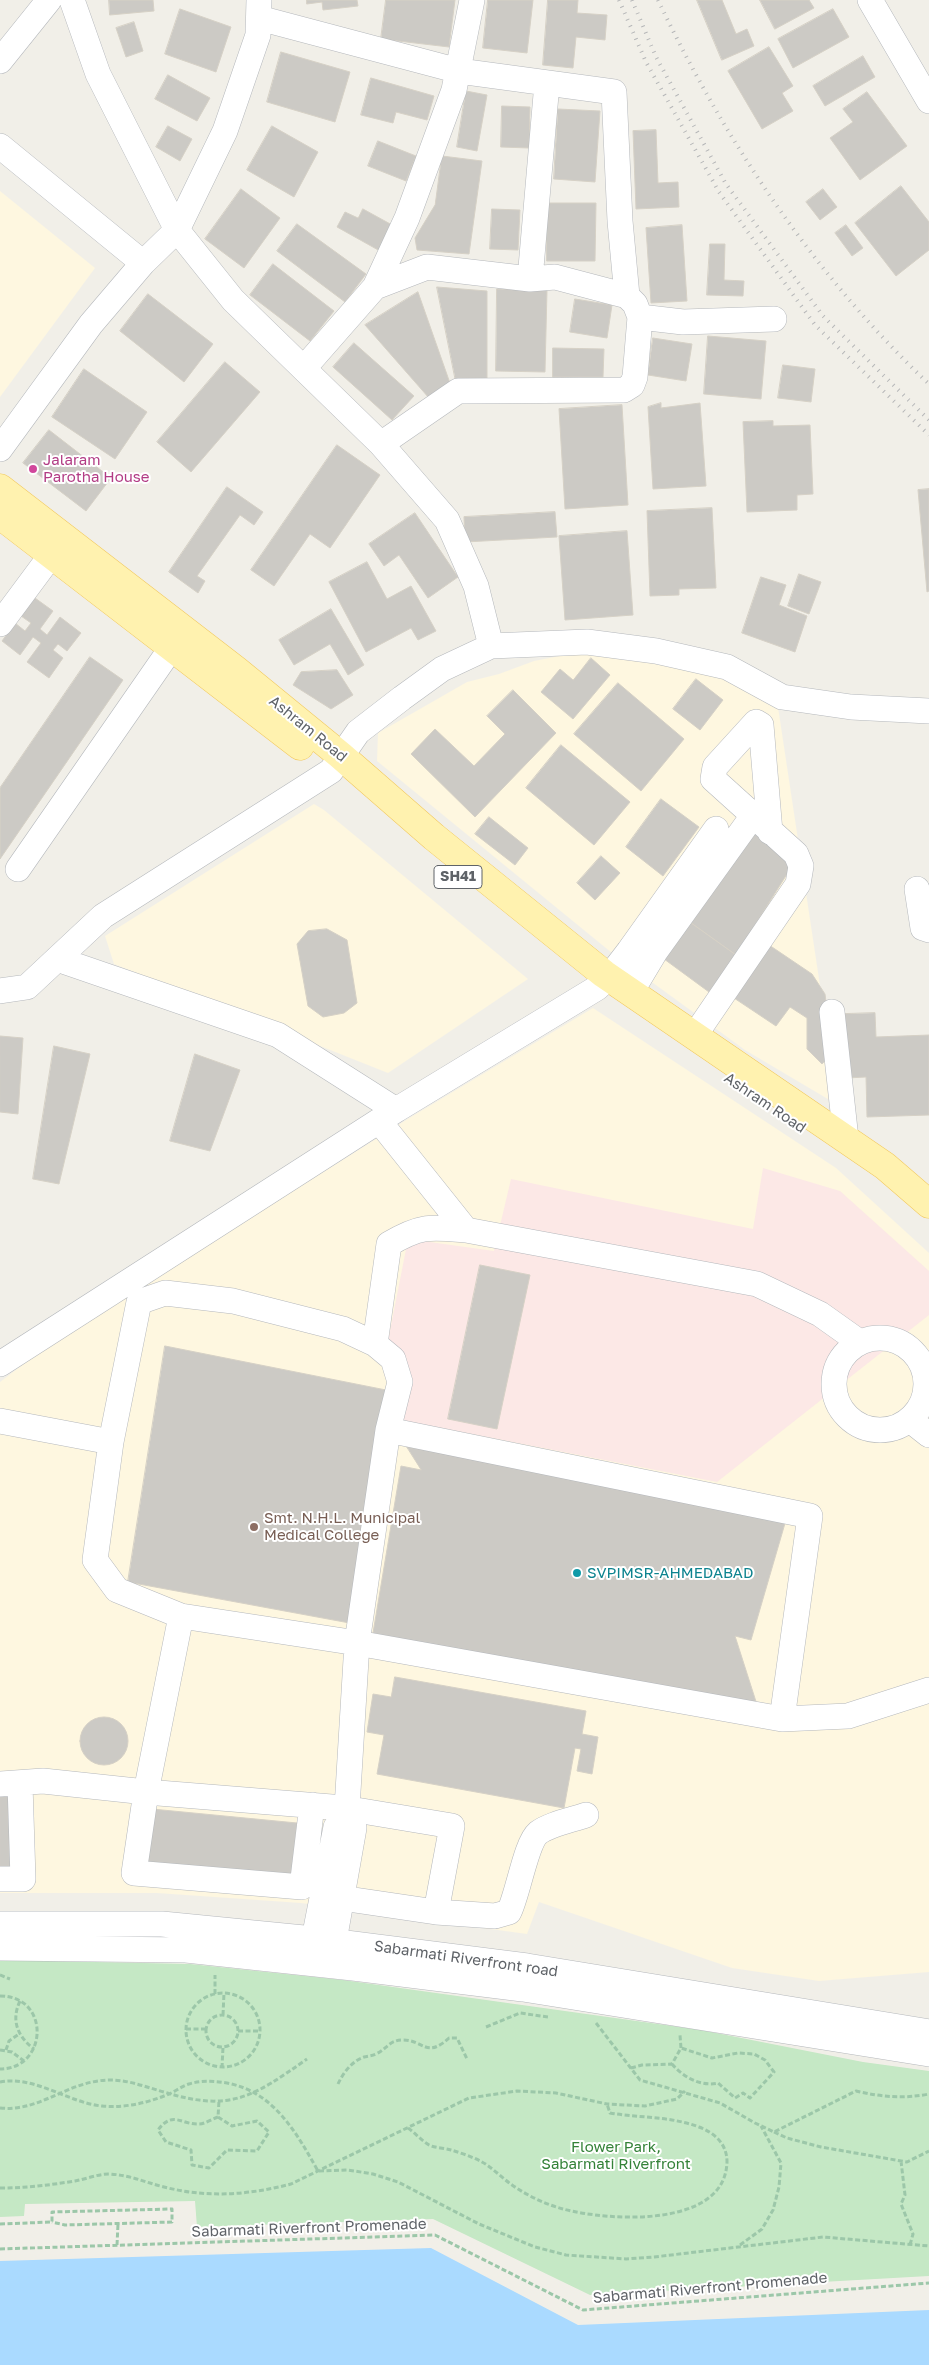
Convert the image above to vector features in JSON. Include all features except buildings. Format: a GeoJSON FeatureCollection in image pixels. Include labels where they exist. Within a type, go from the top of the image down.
{"type":"FeatureCollection","features":[{"type":"Feature","properties":{"kind":"main road","name":"Ashram Road"},"geometry":{"type":"LineString","coordinates":[[0,488],[236,670],[455,876],[612,986],[875,1178],[929,1222]]}},
{"type":"Feature","properties":{"kind":"main road","name":"Ashram Road"},"geometry":{"type":"LineString","coordinates":[[0,515],[172,647],[336,763]]}},
{"type":"Feature","properties":{"kind":"main road","name":"Ashram Road"},"geometry":{"type":"LineString","coordinates":[[612,986],[695,1035],[885,1166],[929,1204]]}},
{"type":"Feature","properties":{"kind":"street"},"geometry":{"type":"LineString","coordinates":[[0,61],[49,0]]}},
{"type":"Feature","properties":{"kind":"street"},"geometry":{"type":"LineString","coordinates":[[72,0],[98,74],[178,230],[233,300],[381,444],[448,520],[476,586],[491,646]]}},
{"type":"Feature","properties":{"kind":"street"},"geometry":{"type":"LineString","coordinates":[[304,368],[375,287],[406,218],[454,90],[472,0]]}},
{"type":"Feature","properties":{"kind":"street"},"geometry":{"type":"LineString","coordinates":[[870,0],[929,101]]}},
{"type":"Feature","properties":{"kind":"street"},"geometry":{"type":"LineString","coordinates":[[0,449],[91,324],[143,263],[178,230],[225,131],[258,35],[259,9],[459,71],[614,92],[620,221],[627,296]]}},
{"type":"Feature","properties":{"kind":"street"},"geometry":{"type":"LineString","coordinates":[[530,279],[548,83]]}},
{"type":"Feature","properties":{"kind":"street"},"geometry":{"type":"LineString","coordinates":[[0,146],[143,263]]}},
{"type":"Feature","properties":{"kind":"street"},"geometry":{"type":"LineString","coordinates":[[375,287],[426,267],[530,279],[555,277],[627,296],[635,304],[640,317],[635,377],[632,385],[624,390],[458,391],[381,444]]}},
{"type":"Feature","properties":{"kind":"street"},"geometry":{"type":"LineString","coordinates":[[640,317],[684,322],[774,319]]}},
{"type":"Feature","properties":{"kind":"street"},"geometry":{"type":"LineString","coordinates":[[0,624],[52,554]]}},
{"type":"Feature","properties":{"kind":"street"},"geometry":{"type":"LineString","coordinates":[[0,991],[27,987],[103,916],[336,763],[358,732],[442,669],[491,646],[586,642],[656,651],[727,667],[782,697],[851,707],[929,711]]}},
{"type":"Feature","properties":{"kind":"street"},"geometry":{"type":"LineString","coordinates":[[18,868],[172,647]]}},
{"type":"Feature","properties":{"kind":"street"},"geometry":{"type":"LineString","coordinates":[[0,1364],[387,1115],[612,986],[655,952],[761,824],[799,858],[801,874],[798,884],[695,1035]]}},
{"type":"Feature","properties":{"kind":"street"},"geometry":{"type":"LineString","coordinates":[[612,986],[716,829]]}},
{"type":"Feature","properties":{"kind":"street"},"geometry":{"type":"LineString","coordinates":[[916,889],[924,928],[929,930]]}},
{"type":"Feature","properties":{"kind":"street"},"geometry":{"type":"LineString","coordinates":[[57,959],[278,1035],[387,1115],[466,1230]]}},
{"type":"Feature","properties":{"kind":"street"},"geometry":{"type":"LineString","coordinates":[[832,1012],[846,1139]]}},
{"type":"Feature","properties":{"kind":"street"},"geometry":{"type":"LineString","coordinates":[[375,1344],[389,1244],[411,1230],[434,1227],[466,1230],[757,1284],[820,1314],[858,1341]]}},
{"type":"Feature","properties":{"kind":"street"},"geometry":{"type":"LineString","coordinates":[[330,1966],[323,1940],[336,1827],[346,1808],[357,1644],[388,1430],[400,1382],[393,1359],[375,1344],[343,1329],[233,1301],[165,1294],[139,1302],[111,1442],[95,1560],[118,1590],[181,1616],[357,1644],[782,1719],[848,1716],[929,1690]]}},
{"type":"Feature","properties":{"kind":"street"},"geometry":{"type":"LineString","coordinates":[[886,1336],[921,1342],[926,1371],[927,1397],[920,1427],[886,1431],[861,1427],[841,1410],[833,1385],[839,1360],[858,1341],[886,1336]]}},
{"type":"Feature","properties":{"kind":"street"},"geometry":{"type":"LineString","coordinates":[[0,1421],[111,1442]]}},
{"type":"Feature","properties":{"kind":"street"},"geometry":{"type":"LineString","coordinates":[[388,1430],[810,1516],[782,1719]]}},
{"type":"Feature","properties":{"kind":"street"},"geometry":{"type":"LineString","coordinates":[[181,1616],[146,1792],[134,1873],[302,1887],[312,1805]]}},
{"type":"Feature","properties":{"kind":"street"},"geometry":{"type":"LineString","coordinates":[[0,1879],[23,1879],[10,1784],[43,1782],[346,1808],[452,1826],[436,1912]]}},
{"type":"Feature","properties":{"kind":"street"},"geometry":{"type":"LineString","coordinates":[[323,1940],[341,1898],[354,1828],[346,1808]]}},
{"type":"Feature","properties":{"kind":"street"},"geometry":{"type":"LineString","coordinates":[[341,1898],[436,1912],[495,1916],[509,1912],[515,1899],[532,1840],[540,1832],[586,1815]]}},
{"type":"Feature","properties":{"kind":"street","name":"Sabarmati Riverfront road"},"geometry":{"type":"LineString","coordinates":[[0,1924],[162,1924],[195,1939],[330,1966],[523,1989],[929,2054]]}},
{"type":"Feature","properties":{"kind":"street","name":"Sabarmati Riverfront road"},"geometry":{"type":"LineString","coordinates":[[0,1948],[195,1939],[323,1940],[526,1966],[929,2032]]}},
{"type":"Feature","properties":{"kind":"path"},"geometry":{"type":"LineString","coordinates":[[215,1994],[216,1966]]}},
{"type":"Feature","properties":{"kind":"path"},"geometry":{"type":"LineString","coordinates":[[0,1974],[10,1979]]}},
{"type":"Feature","properties":{"kind":"path"},"geometry":{"type":"LineString","coordinates":[[223,2015],[224,1993]]}},
{"type":"Feature","properties":{"kind":"path"},"geometry":{"type":"LineString","coordinates":[[224,1993],[235,1996],[253,2009],[260,2031],[253,2052],[245,2060],[235,2066],[222,2068],[201,2061],[192,2052],[187,2041],[186,2029],[187,2019],[198,2003],[215,1994],[224,1993]]}},
{"type":"Feature","properties":{"kind":"path"},"geometry":{"type":"LineString","coordinates":[[0,1996],[11,1996],[20,2000],[34,2015],[39,2031],[34,2049],[24,2061],[10,2069],[0,2069]]}},
{"type":"Feature","properties":{"kind":"path"},"geometry":{"type":"LineString","coordinates":[[20,2000],[15,2011],[15,2023],[19,2034],[34,2049]]}},
{"type":"Feature","properties":{"kind":"path"},"geometry":{"type":"LineString","coordinates":[[486,2027],[520,2014],[558,2018]]}},
{"type":"Feature","properties":{"kind":"path"},"geometry":{"type":"LineString","coordinates":[[223,2015],[236,2022],[238,2031],[235,2040],[223,2047],[209,2040],[206,2029],[210,2020],[223,2015]]}},
{"type":"Feature","properties":{"kind":"path"},"geometry":{"type":"LineString","coordinates":[[586,2021],[596,2022],[640,2080],[685,2091],[720,2103],[760,2126],[786,2138],[821,2147],[907,2162],[929,2151]]}},
{"type":"Feature","properties":{"kind":"path"},"geometry":{"type":"LineString","coordinates":[[672,2064],[681,2048],[679,2027]]}},
{"type":"Feature","properties":{"kind":"path"},"geometry":{"type":"LineString","coordinates":[[186,2029],[206,2029]]}},
{"type":"Feature","properties":{"kind":"path"},"geometry":{"type":"LineString","coordinates":[[238,2031],[260,2031]]}},
{"type":"Feature","properties":{"kind":"path"},"geometry":{"type":"LineString","coordinates":[[6,2050],[9,2042],[19,2034]]}},
{"type":"Feature","properties":{"kind":"path"},"geometry":{"type":"LineString","coordinates":[[338,2084],[341,2077],[355,2061],[374,2055],[390,2042],[410,2040],[429,2049],[440,2046],[449,2038],[456,2038],[468,2059]]}},
{"type":"Feature","properties":{"kind":"path"},"geometry":{"type":"LineString","coordinates":[[222,2068],[223,2047]]}},
{"type":"Feature","properties":{"kind":"path"},"geometry":{"type":"LineString","coordinates":[[631,2068],[642,2065],[672,2064],[681,2074],[708,2085],[718,2083],[735,2098],[743,2093],[750,2098],[774,2072],[765,2060],[754,2054],[738,2053],[712,2058],[681,2048]]}},
{"type":"Feature","properties":{"kind":"path"},"geometry":{"type":"LineString","coordinates":[[0,2050],[12,2052],[24,2061]]}},
{"type":"Feature","properties":{"kind":"path"},"geometry":{"type":"LineString","coordinates":[[0,2108],[27,2107],[74,2086],[99,2080],[122,2080],[143,2084],[193,2101],[219,2101],[248,2097],[307,2059]]}},
{"type":"Feature","properties":{"kind":"path"},"geometry":{"type":"LineString","coordinates":[[0,2082],[33,2085],[88,2105],[113,2107],[143,2104],[170,2094],[189,2084],[212,2080],[243,2086],[266,2098],[288,2122],[318,2171]]}},
{"type":"Feature","properties":{"kind":"path"},"geometry":{"type":"LineString","coordinates":[[0,2188],[33,2188],[106,2174],[135,2177],[192,2193],[224,2195],[263,2192],[291,2184],[469,2098],[517,2091],[556,2092],[607,2104],[645,2106],[677,2099],[685,2091]]}},
{"type":"Feature","properties":{"kind":"path"},"geometry":{"type":"LineString","coordinates":[[774,2132],[856,2091],[883,2098],[906,2098],[929,2094]]}},
{"type":"Feature","properties":{"kind":"path"},"geometry":{"type":"LineString","coordinates":[[218,2117],[219,2101]]}},
{"type":"Feature","properties":{"kind":"path"},"geometry":{"type":"LineString","coordinates":[[408,2127],[430,2145],[465,2154],[484,2162],[535,2199],[564,2209],[631,2218],[665,2214],[698,2205],[717,2193],[724,2182],[727,2168],[727,2155],[722,2140],[700,2127],[669,2118],[637,2118],[610,2113],[607,2104]]}},
{"type":"Feature","properties":{"kind":"path"},"geometry":{"type":"LineString","coordinates":[[218,2117],[232,2126],[258,2121],[269,2132],[256,2151],[227,2150],[209,2168],[192,2165],[191,2150],[166,2142],[158,2130],[164,2123],[174,2119],[199,2124],[218,2117]]}},
{"type":"Feature","properties":{"kind":"path"},"geometry":{"type":"LineString","coordinates":[[740,2246],[762,2229],[773,2210],[779,2186],[781,2163],[760,2126]]}},
{"type":"Feature","properties":{"kind":"path"},"geometry":{"type":"LineString","coordinates":[[901,2161],[905,2195],[901,2204],[913,2234],[910,2245]]}},
{"type":"Feature","properties":{"kind":"path"},"geometry":{"type":"LineString","coordinates":[[318,2171],[348,2170],[390,2179],[441,2202],[479,2224],[535,2247],[566,2255],[626,2259],[692,2254],[740,2246],[823,2237],[929,2246]]}},
{"type":"Feature","properties":{"kind":"path"},"geometry":{"type":"LineString","coordinates":[[0,2224],[52,2222],[65,2225],[172,2222],[172,2209],[52,2212],[52,2222]]}},
{"type":"Feature","properties":{"kind":"path"},"geometry":{"type":"LineString","coordinates":[[118,2224],[118,2245]]}},
{"type":"Feature","properties":{"kind":"path","name":"Sabarmati Riverfront Promenade"},"geometry":{"type":"LineString","coordinates":[[0,2249],[435,2235],[583,2310],[929,2283]]}},
{"type":"Feature","properties":{"kind":"shaded area"},"geometry":{"type":"Polygon","coordinates":[[[0,191],[95,268],[0,397],[0,191]]]}},
{"type":"Feature","properties":{"kind":"shaded area"},"geometry":{"type":"Polygon","coordinates":[[[575,653],[698,667],[742,685],[778,707],[838,1105],[745,1050],[612,953],[377,761],[378,733],[467,682],[499,674],[534,661],[575,653]]]}},
{"type":"Feature","properties":{"kind":"shaded area"},"geometry":{"type":"Polygon","coordinates":[[[314,804],[324,810],[528,979],[388,1073],[114,964],[105,936],[314,804]]]}},
{"type":"Feature","properties":{"kind":"shaded area"},"geometry":{"type":"Polygon","coordinates":[[[593,1008],[836,1168],[929,1253],[929,1972],[819,1981],[732,1968],[539,1902],[527,1934],[301,1903],[157,1893],[0,1893],[0,1382],[50,1344],[411,1117],[593,1008]]]}},
{"type":"Feature","properties":{"kind":"shaded area"},"geometry":{"type":"Polygon","coordinates":[[[763,1168],[840,1191],[929,1271],[929,1315],[717,1482],[390,1418],[388,1341],[408,1239],[494,1251],[511,1179],[753,1229],[763,1168]]]}},
{"type":"Feature","properties":{"kind":"green space","name":"Flower Park, Sabarmati Riverfront"},"geometry":{"type":"Polygon","coordinates":[[[0,1960],[190,1964],[343,1980],[701,2030],[863,2062],[929,2071],[929,2276],[590,2295],[433,2219],[197,2227],[195,2201],[25,2204],[24,2216],[0,2217],[0,1960]]]}},
{"type":"Feature","properties":{"kind":"water"},"geometry":{"type":"Polygon","coordinates":[[[431,2248],[578,2325],[929,2310],[929,2365],[0,2365],[0,2261],[431,2248]]]}},
{"type":"Feature","properties":{"kind":"railway"},"geometry":{"type":"LineString","coordinates":[[619,0],[646,62],[719,192],[815,325],[929,435]]}},
{"type":"Feature","properties":{"kind":"railway"},"geometry":{"type":"LineString","coordinates":[[632,0],[656,57],[726,184],[823,316],[929,420]]}},
{"type":"Feature","properties":{"kind":"railway"},"geometry":{"type":"LineString","coordinates":[[658,0],[684,53],[713,104],[743,155],[776,204],[848,298],[887,342],[929,384]]}},
{"type":"Feature","properties":{"kind":"place","name":"Jalaram Parotha House"},"geometry":{"type":"Point","coordinates":[33,469]}},
{"type":"Feature","properties":{"kind":"place","name":"Smt. N.H.L. Municipal Medical College"},"geometry":{"type":"Point","coordinates":[254,1527]}},
{"type":"Feature","properties":{"kind":"place","name":"SVPIMSR-AHMEDABAD"},"geometry":{"type":"Point","coordinates":[577,1573]}}]}
